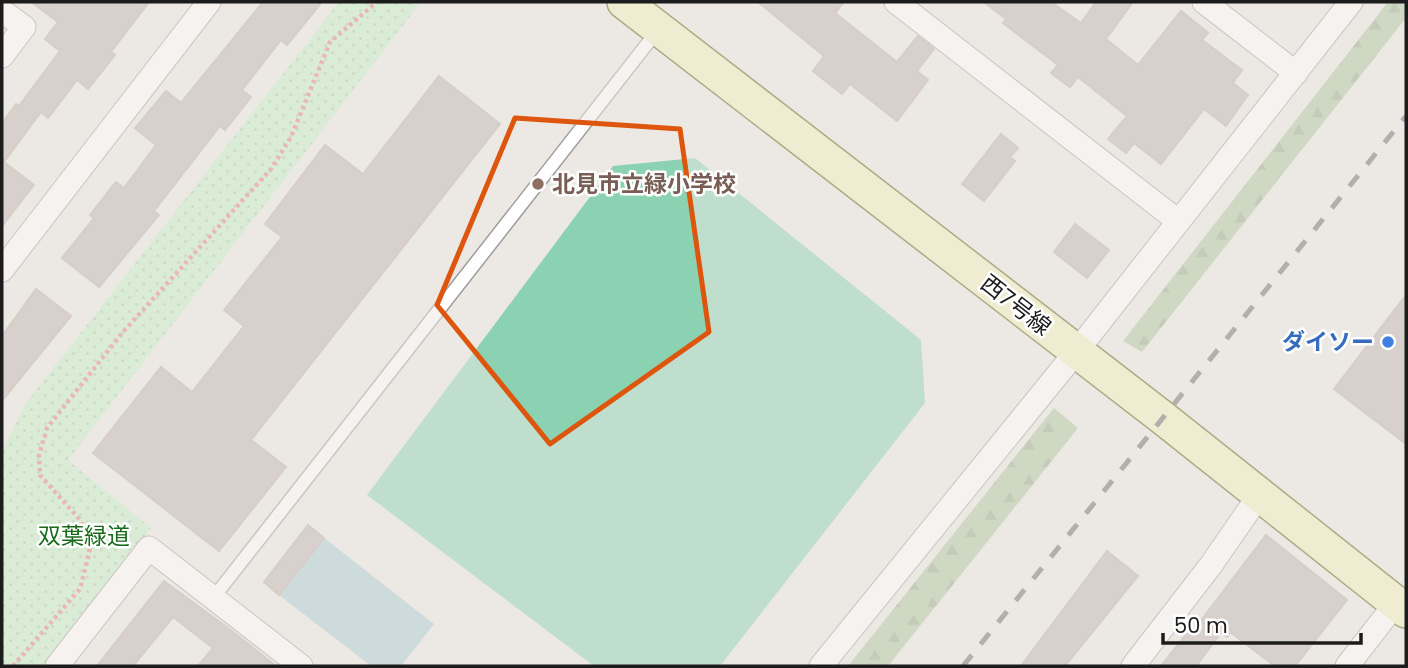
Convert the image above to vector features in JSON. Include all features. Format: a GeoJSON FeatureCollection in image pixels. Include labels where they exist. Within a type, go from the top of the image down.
{"type":"FeatureCollection","features":[{"type":"Feature","properties":{"kind":"street"},"geometry":{"type":"LineString","coordinates":[[2,270],[10,242],[209,2]]}},
{"type":"Feature","properties":{"kind":"street","name":"西7号線"},"geometry":{"type":"LineString","coordinates":[[624,2],[1260,494],[1401,607]]}},
{"type":"Feature","properties":{"kind":"street"},"geometry":{"type":"LineString","coordinates":[[897,2],[1178,221]]}},
{"type":"Feature","properties":{"kind":"street"},"geometry":{"type":"LineString","coordinates":[[1204,2],[1296,73]]}},
{"type":"Feature","properties":{"kind":"street"},"geometry":{"type":"LineString","coordinates":[[821,666],[1076,352],[1351,2]]}},
{"type":"Feature","properties":{"kind":"street"},"geometry":{"type":"LineString","coordinates":[[2,11],[24,27],[2,56]]}},
{"type":"Feature","properties":{"kind":"street"},"geometry":{"type":"LineString","coordinates":[[1133,666],[1211,565],[1260,494]]}},
{"type":"Feature","properties":{"kind":"street"},"geometry":{"type":"LineString","coordinates":[[57,666],[149,548],[301,666]]}},
{"type":"Feature","properties":{"kind":"street"},"geometry":{"type":"LineString","coordinates":[[1347,666],[1401,607]]}},
{"type":"Feature","properties":{"kind":"lane"},"geometry":{"type":"LineString","coordinates":[[214,597],[658,29]]}},
{"type":"Feature","properties":{"kind":"path"},"geometry":{"type":"LineString","coordinates":[[13,666],[80,589],[90,549],[80,521],[40,475],[39,455],[47,428],[122,332],[271,169],[291,137],[330,41],[377,2]]}},
{"type":"Feature","properties":{"kind":"highlighted area"},"geometry":{"type":"Polygon","coordinates":[[[515,118],[680,129],[709,332],[550,444],[437,305],[515,118]]]}},
{"type":"Feature","properties":{"kind":"green space","name":"双葉緑道"},"geometry":{"type":"Polygon","coordinates":[[[339,2],[421,2],[68,460],[151,528],[43,666],[2,666],[2,451],[26,403],[339,2]]]}},
{"type":"Feature","properties":{"kind":"green space"},"geometry":{"type":"Polygon","coordinates":[[[1388,2],[1406,2],[1406,18],[1142,352],[1123,341],[1388,2]]]}},
{"type":"Feature","properties":{"kind":"green space"},"geometry":{"type":"Polygon","coordinates":[[[695,158],[921,340],[925,403],[720,666],[594,666],[367,495],[613,166],[695,158]]]}},
{"type":"Feature","properties":{"kind":"green space"},"geometry":{"type":"Polygon","coordinates":[[[1054,408],[1078,428],[888,666],[848,666],[1054,408]]]}},
{"type":"Feature","properties":{"kind":"water"},"geometry":{"type":"Polygon","coordinates":[[[324,538],[434,624],[401,666],[371,666],[279,595],[324,538]]]}},
{"type":"Feature","properties":{"kind":"building"},"geometry":{"type":"Polygon","coordinates":[[[31,2],[149,2],[111,52],[115,55],[88,89],[77,80],[48,118],[41,112],[4,162],[34,185],[2,226],[2,123],[16,104],[19,106],[60,51],[45,39],[58,22],[31,2]]]}},
{"type":"Feature","properties":{"kind":"building"},"geometry":{"type":"Polygon","coordinates":[[[263,2],[322,2],[287,45],[281,40],[242,90],[251,97],[225,130],[220,126],[154,211],[159,215],[99,287],[62,258],[94,218],[90,215],[116,182],[124,188],[156,145],[135,128],[166,91],[181,103],[263,2]]]}},
{"type":"Feature","properties":{"kind":"building"},"geometry":{"type":"Polygon","coordinates":[[[758,2],[844,2],[835,13],[897,62],[918,36],[934,49],[917,71],[928,80],[897,121],[850,84],[842,94],[813,71],[824,56],[758,2]]]}},
{"type":"Feature","properties":{"kind":"building"},"geometry":{"type":"Polygon","coordinates":[[[984,2],[1051,2],[1081,23],[1096,2],[1133,2],[1106,39],[1138,65],[1181,11],[1208,33],[1202,40],[1242,70],[1233,83],[1248,95],[1226,126],[1204,109],[1161,164],[1134,143],[1126,153],[1108,139],[1127,116],[1078,77],[1070,87],[1051,73],[1058,65],[1003,23],[1006,19],[984,2]]]}},
{"type":"Feature","properties":{"kind":"building"},"geometry":{"type":"Polygon","coordinates":[[[439,76],[500,124],[251,440],[286,467],[219,551],[93,453],[161,367],[192,392],[244,326],[224,310],[282,237],[265,224],[325,145],[363,174],[439,76]]]}},
{"type":"Feature","properties":{"kind":"building"},"geometry":{"type":"Polygon","coordinates":[[[1001,134],[1018,148],[1010,157],[1015,161],[984,201],[962,184],[1001,134]]]}},
{"type":"Feature","properties":{"kind":"building"},"geometry":{"type":"Polygon","coordinates":[[[1075,224],[1109,250],[1087,278],[1054,252],[1075,224]]]}},
{"type":"Feature","properties":{"kind":"building"},"geometry":{"type":"Polygon","coordinates":[[[36,289],[71,316],[2,401],[2,336],[36,289]]]}},
{"type":"Feature","properties":{"kind":"building","name":"ダイソー"},"geometry":{"type":"Polygon","coordinates":[[[1406,295],[1406,444],[1334,389],[1406,295]]]}},
{"type":"Feature","properties":{"kind":"building"},"geometry":{"type":"Polygon","coordinates":[[[308,525],[324,538],[279,595],[264,582],[308,525]]]}},
{"type":"Feature","properties":{"kind":"building"},"geometry":{"type":"Polygon","coordinates":[[[1266,535],[1347,600],[1295,666],[1275,666],[1230,632],[1227,637],[1221,633],[1196,666],[1161,666],[1187,633],[1190,635],[1266,535]]]}},
{"type":"Feature","properties":{"kind":"building"},"geometry":{"type":"Polygon","coordinates":[[[1107,551],[1138,576],[1065,666],[1021,666],[1107,551]]]}},
{"type":"Feature","properties":{"kind":"building"},"geometry":{"type":"Polygon","coordinates":[[[164,581],[276,666],[198,666],[213,648],[173,617],[133,666],[97,666],[164,581]]]}},
{"type":"Feature","properties":{"kind":"railway"},"geometry":{"type":"LineString","coordinates":[[963,666],[1406,116]]}},
{"type":"Feature","properties":{"kind":"place","name":"北見市立緑小学校"},"geometry":{"type":"Point","coordinates":[538,184]}},
{"type":"Feature","properties":{"kind":"place","name":"ダイソー"},"geometry":{"type":"Point","coordinates":[1388,342]}}]}
